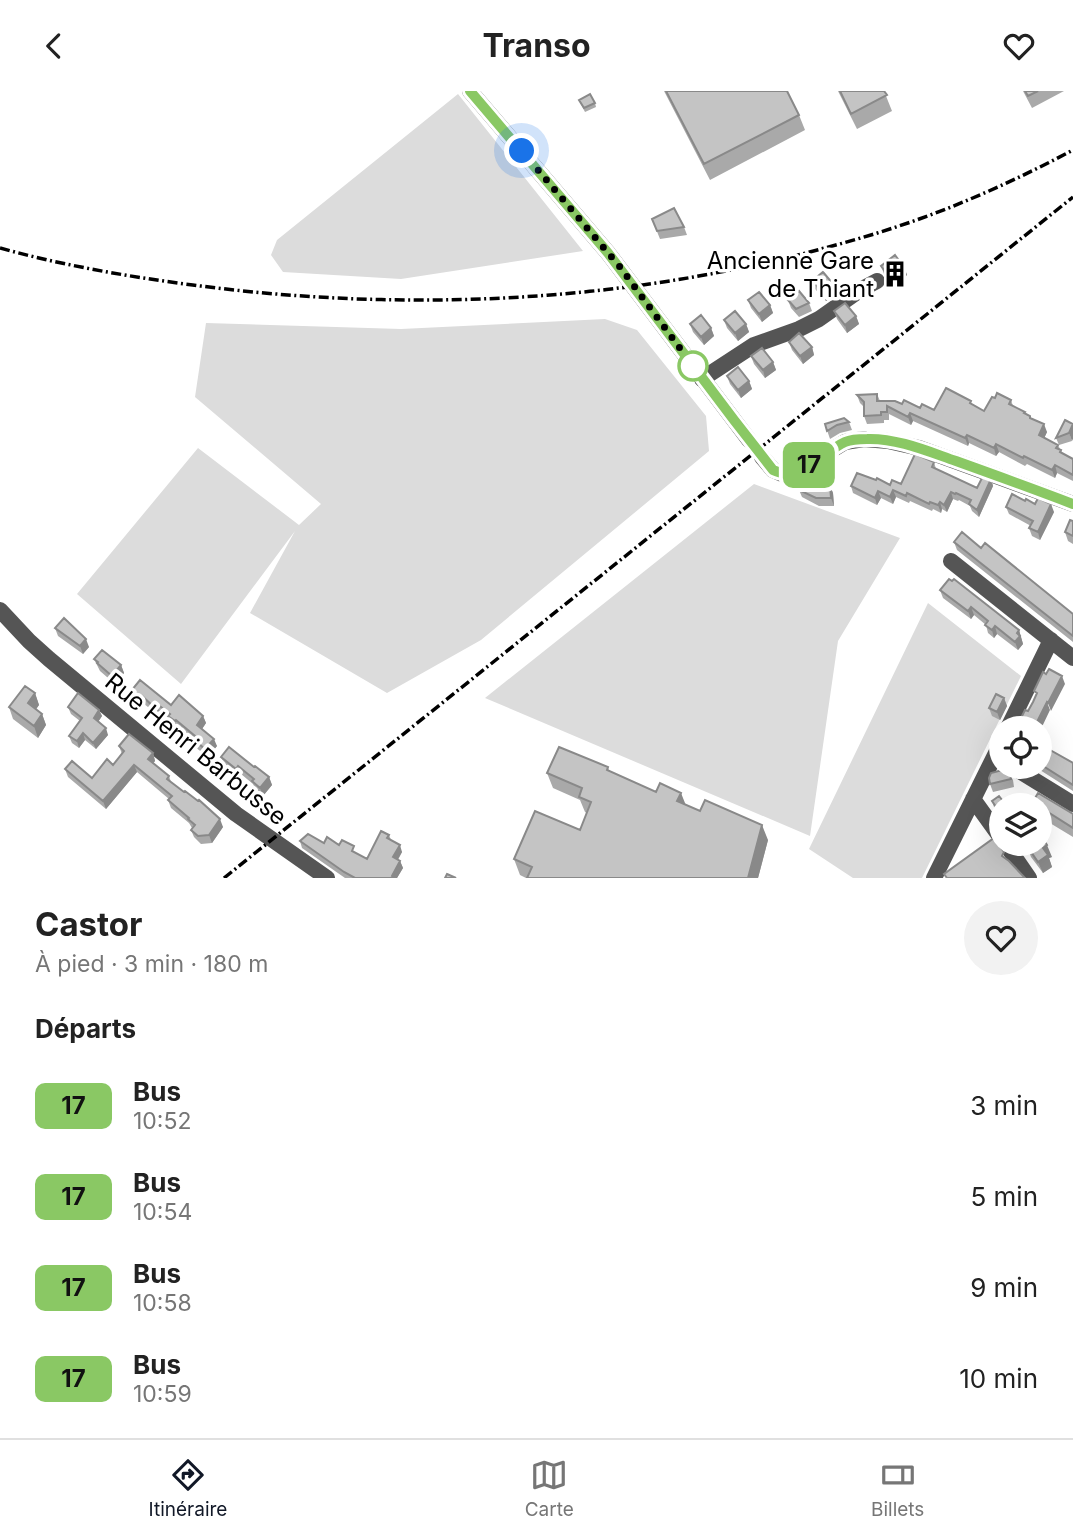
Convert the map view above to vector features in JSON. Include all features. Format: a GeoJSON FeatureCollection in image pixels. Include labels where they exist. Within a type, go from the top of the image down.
{"type":"FeatureCollection","features":[{"type":"Feature","properties":{"kind":"street"},"geometry":{"type":"LineString","coordinates":[[470,91],[602,245],[749,440]]}},
{"type":"Feature","properties":{"kind":"street"},"geometry":{"type":"LineString","coordinates":[[702,379],[754,345],[819,319],[877,281]]}},
{"type":"Feature","properties":{"kind":"street"},"geometry":{"type":"LineString","coordinates":[[762,457],[777,472],[792,473],[845,442],[878,439],[919,449],[1073,504]]}},
{"type":"Feature","properties":{"kind":"street"},"geometry":{"type":"LineString","coordinates":[[951,561],[1073,658]]}},
{"type":"Feature","properties":{"kind":"street","name":"Rue Henri Barbusse"},"geometry":{"type":"LineString","coordinates":[[0,610],[40,651],[236,814],[327,878]]}},
{"type":"Feature","properties":{"kind":"street"},"geometry":{"type":"LineString","coordinates":[[1014,716],[1051,640]]}},
{"type":"Feature","properties":{"kind":"street"},"geometry":{"type":"LineString","coordinates":[[934,878],[989,771]]}},
{"type":"Feature","properties":{"kind":"street"},"geometry":{"type":"LineString","coordinates":[[1032,779],[1073,804]]}},
{"type":"Feature","properties":{"kind":"street"},"geometry":{"type":"LineString","coordinates":[[973,799],[989,821]]}},
{"type":"Feature","properties":{"kind":"street"},"geometry":{"type":"LineString","coordinates":[[1014,856],[1029,878]]}},
{"type":"Feature","properties":{"kind":"shaded area"},"geometry":{"type":"Polygon","coordinates":[[[458,94],[583,251],[401,279],[283,272],[271,255],[277,240],[458,94]]]}},
{"type":"Feature","properties":{"kind":"shaded area"},"geometry":{"type":"Polygon","coordinates":[[[605,319],[637,330],[706,416],[709,451],[481,640],[387,693],[250,613],[295,531],[181,684],[77,594],[198,448],[299,525],[321,504],[195,397],[206,323],[401,329],[605,319]]]}},
{"type":"Feature","properties":{"kind":"shaded area"},"geometry":{"type":"Polygon","coordinates":[[[754,484],[900,538],[838,641],[810,836],[485,698],[754,484]]]}},
{"type":"Feature","properties":{"kind":"shaded area"},"geometry":{"type":"Polygon","coordinates":[[[928,603],[1021,676],[1001,716],[989,716],[989,741],[922,878],[853,878],[809,849],[928,603]]]}},
{"type":"Feature","properties":{"kind":"building"},"geometry":{"type":"Polygon","coordinates":[[[666,91],[787,91],[799,115],[704,164],[666,91]]]}},
{"type":"Feature","properties":{"kind":"building"},"geometry":{"type":"Polygon","coordinates":[[[840,91],[884,91],[887,95],[851,114],[840,91]]]}},
{"type":"Feature","properties":{"kind":"building"},"geometry":{"type":"Polygon","coordinates":[[[1025,91],[1038,91],[1028,96],[1025,91]]]}},
{"type":"Feature","properties":{"kind":"building"},"geometry":{"type":"Polygon","coordinates":[[[590,94],[595,103],[584,108],[579,100],[590,94]]]}},
{"type":"Feature","properties":{"kind":"building"},"geometry":{"type":"Polygon","coordinates":[[[674,208],[684,227],[657,231],[652,219],[674,208]]]}},
{"type":"Feature","properties":{"kind":"building"},"geometry":{"type":"Polygon","coordinates":[[[895,255],[904,267],[890,278],[881,266],[895,255]]]}},
{"type":"Feature","properties":{"kind":"building"},"geometry":{"type":"Polygon","coordinates":[[[823,272],[834,285],[823,293],[812,281],[823,272]]]}},
{"type":"Feature","properties":{"kind":"building"},"geometry":{"type":"Polygon","coordinates":[[[799,291],[809,303],[796,309],[788,300],[799,291]]]}},
{"type":"Feature","properties":{"kind":"building"},"geometry":{"type":"Polygon","coordinates":[[[759,292],[770,305],[759,314],[748,300],[759,292]]]}},
{"type":"Feature","properties":{"kind":"building"},"geometry":{"type":"Polygon","coordinates":[[[845,303],[856,316],[845,325],[834,311],[845,303]]]}},
{"type":"Feature","properties":{"kind":"building"},"geometry":{"type":"Polygon","coordinates":[[[735,311],[746,324],[735,333],[724,320],[735,311]]]}},
{"type":"Feature","properties":{"kind":"building"},"geometry":{"type":"Polygon","coordinates":[[[701,315],[711,328],[701,337],[690,324],[701,315]]]}},
{"type":"Feature","properties":{"kind":"building"},"geometry":{"type":"Polygon","coordinates":[[[799,333],[812,347],[800,356],[789,342],[799,333]]]}},
{"type":"Feature","properties":{"kind":"building"},"geometry":{"type":"Polygon","coordinates":[[[762,348],[773,362],[763,370],[751,356],[762,348]]]}},
{"type":"Feature","properties":{"kind":"building"},"geometry":{"type":"Polygon","coordinates":[[[738,367],[749,381],[738,390],[727,376],[738,367]]]}},
{"type":"Feature","properties":{"kind":"building"},"geometry":{"type":"Polygon","coordinates":[[[946,388],[984,411],[997,393],[1011,400],[1009,404],[1044,424],[1039,435],[1058,445],[1056,448],[1061,450],[1060,452],[1073,459],[1073,475],[1055,465],[1052,470],[996,444],[994,448],[967,435],[965,438],[910,413],[908,417],[887,406],[887,412],[881,412],[881,415],[864,416],[864,402],[857,395],[877,394],[877,401],[895,401],[902,404],[904,400],[920,408],[922,404],[934,410],[946,388]]]}},
{"type":"Feature","properties":{"kind":"building"},"geometry":{"type":"Polygon","coordinates":[[[844,418],[849,422],[827,431],[825,424],[844,418]]]}},
{"type":"Feature","properties":{"kind":"building"},"geometry":{"type":"Polygon","coordinates":[[[1065,420],[1073,424],[1069,433],[1056,438],[1065,420]]]}},
{"type":"Feature","properties":{"kind":"building"},"geometry":{"type":"Polygon","coordinates":[[[915,454],[934,462],[932,467],[977,488],[983,476],[991,479],[977,510],[969,504],[971,500],[951,492],[944,505],[940,502],[938,505],[893,490],[890,497],[878,491],[875,498],[851,486],[857,473],[876,480],[877,478],[890,485],[892,480],[901,484],[915,454]]]}},
{"type":"Feature","properties":{"kind":"building"},"geometry":{"type":"Polygon","coordinates":[[[804,479],[818,486],[830,486],[831,498],[816,498],[799,490],[804,479]]]}},
{"type":"Feature","properties":{"kind":"building"},"geometry":{"type":"Polygon","coordinates":[[[1012,494],[1035,504],[1038,498],[1051,504],[1038,532],[1029,528],[1033,521],[1006,507],[1012,494]]]}},
{"type":"Feature","properties":{"kind":"building"},"geometry":{"type":"Polygon","coordinates":[[[1070,520],[1073,521],[1073,536],[1065,532],[1070,520]]]}},
{"type":"Feature","properties":{"kind":"building"},"geometry":{"type":"Polygon","coordinates":[[[962,532],[981,548],[985,543],[1073,614],[1073,636],[954,542],[962,532]]]}},
{"type":"Feature","properties":{"kind":"building"},"geometry":{"type":"Polygon","coordinates":[[[949,579],[954,579],[1019,630],[1017,633],[1020,636],[1015,642],[995,626],[992,630],[985,625],[988,621],[971,607],[968,611],[940,590],[949,579]]]}},
{"type":"Feature","properties":{"kind":"building"},"geometry":{"type":"Polygon","coordinates":[[[64,618],[86,639],[80,646],[55,628],[64,618]]]}},
{"type":"Feature","properties":{"kind":"building"},"geometry":{"type":"Polygon","coordinates":[[[102,650],[121,665],[112,676],[94,659],[102,650]]]}},
{"type":"Feature","properties":{"kind":"building"},"geometry":{"type":"Polygon","coordinates":[[[1049,669],[1062,676],[1048,703],[1040,716],[1022,716],[1033,702],[1037,693],[1034,691],[1043,672],[1046,674],[1049,669]]]}},
{"type":"Feature","properties":{"kind":"building"},"geometry":{"type":"Polygon","coordinates":[[[140,680],[171,705],[179,695],[203,716],[197,725],[214,739],[205,749],[193,739],[195,736],[168,716],[170,714],[156,703],[153,706],[131,691],[140,680]]]}},
{"type":"Feature","properties":{"kind":"building"},"geometry":{"type":"Polygon","coordinates":[[[25,686],[35,693],[28,703],[42,714],[34,726],[9,707],[25,686]]]}},
{"type":"Feature","properties":{"kind":"building"},"geometry":{"type":"Polygon","coordinates":[[[78,693],[99,710],[94,718],[106,728],[93,743],[83,733],[77,741],[69,736],[82,718],[68,707],[78,693]]]}},
{"type":"Feature","properties":{"kind":"building"},"geometry":{"type":"Polygon","coordinates":[[[996,694],[1004,698],[997,712],[989,708],[996,694]]]}},
{"type":"Feature","properties":{"kind":"building"},"geometry":{"type":"Polygon","coordinates":[[[129,734],[153,753],[148,759],[169,776],[167,779],[199,800],[220,819],[209,835],[198,836],[191,830],[195,825],[168,800],[172,796],[134,765],[103,801],[65,769],[72,761],[92,778],[107,759],[113,765],[124,751],[119,746],[129,734]]]}},
{"type":"Feature","properties":{"kind":"building"},"geometry":{"type":"Polygon","coordinates":[[[229,747],[269,777],[260,788],[252,781],[254,779],[238,766],[236,769],[221,757],[229,747]]]}},
{"type":"Feature","properties":{"kind":"building"},"geometry":{"type":"Polygon","coordinates":[[[559,747],[608,767],[607,770],[656,792],[660,783],[681,793],[677,801],[700,811],[705,800],[762,825],[748,878],[527,878],[532,867],[514,859],[535,811],[580,830],[591,802],[579,797],[582,788],[547,773],[559,747]]]}},
{"type":"Feature","properties":{"kind":"building"},"geometry":{"type":"Polygon","coordinates":[[[1052,751],[1073,763],[1073,785],[1052,772],[1052,751]]]}},
{"type":"Feature","properties":{"kind":"building"},"geometry":{"type":"Polygon","coordinates":[[[989,779],[1011,779],[990,784],[989,779]]]}},
{"type":"Feature","properties":{"kind":"building"},"geometry":{"type":"Polygon","coordinates":[[[1052,801],[1073,814],[1073,828],[1052,815],[1052,801]]]}},
{"type":"Feature","properties":{"kind":"building"},"geometry":{"type":"Polygon","coordinates":[[[381,831],[400,845],[393,857],[400,861],[392,876],[395,878],[355,878],[300,841],[308,834],[324,843],[327,837],[339,845],[342,840],[354,846],[352,851],[367,859],[381,831]]]}},
{"type":"Feature","properties":{"kind":"building"},"geometry":{"type":"Polygon","coordinates":[[[989,842],[989,856],[1002,856],[1025,878],[947,878],[944,874],[989,842]]]}},
{"type":"Feature","properties":{"kind":"building"},"geometry":{"type":"Polygon","coordinates":[[[1034,856],[1047,856],[1038,862],[1034,856]]]}},
{"type":"Feature","properties":{"kind":"railway"},"geometry":{"type":"LineString","coordinates":[[0,248],[87,268],[234,290],[382,300],[529,297],[676,280],[821,249],[914,221],[968,200],[1073,150]]}},
{"type":"Feature","properties":{"kind":"railway"},"geometry":{"type":"LineString","coordinates":[[224,878],[1073,197]]}},
{"type":"Feature","properties":{"kind":"bus line","name":"17"},"geometry":{"type":"LineString","coordinates":[[470,91],[608,253],[773,470],[782,474],[792,473],[845,442],[878,439],[900,443],[995,474],[1073,504]]}},
{"type":"Feature","properties":{"kind":"place","name":"Ancienne Gare de Thiant"},"geometry":{"type":"Point","coordinates":[895,274]}},
{"type":"Feature","properties":{"kind":"route"},"geometry":{"type":"LineString","coordinates":[[522,151],[620,267],[693,366]]}}]}
